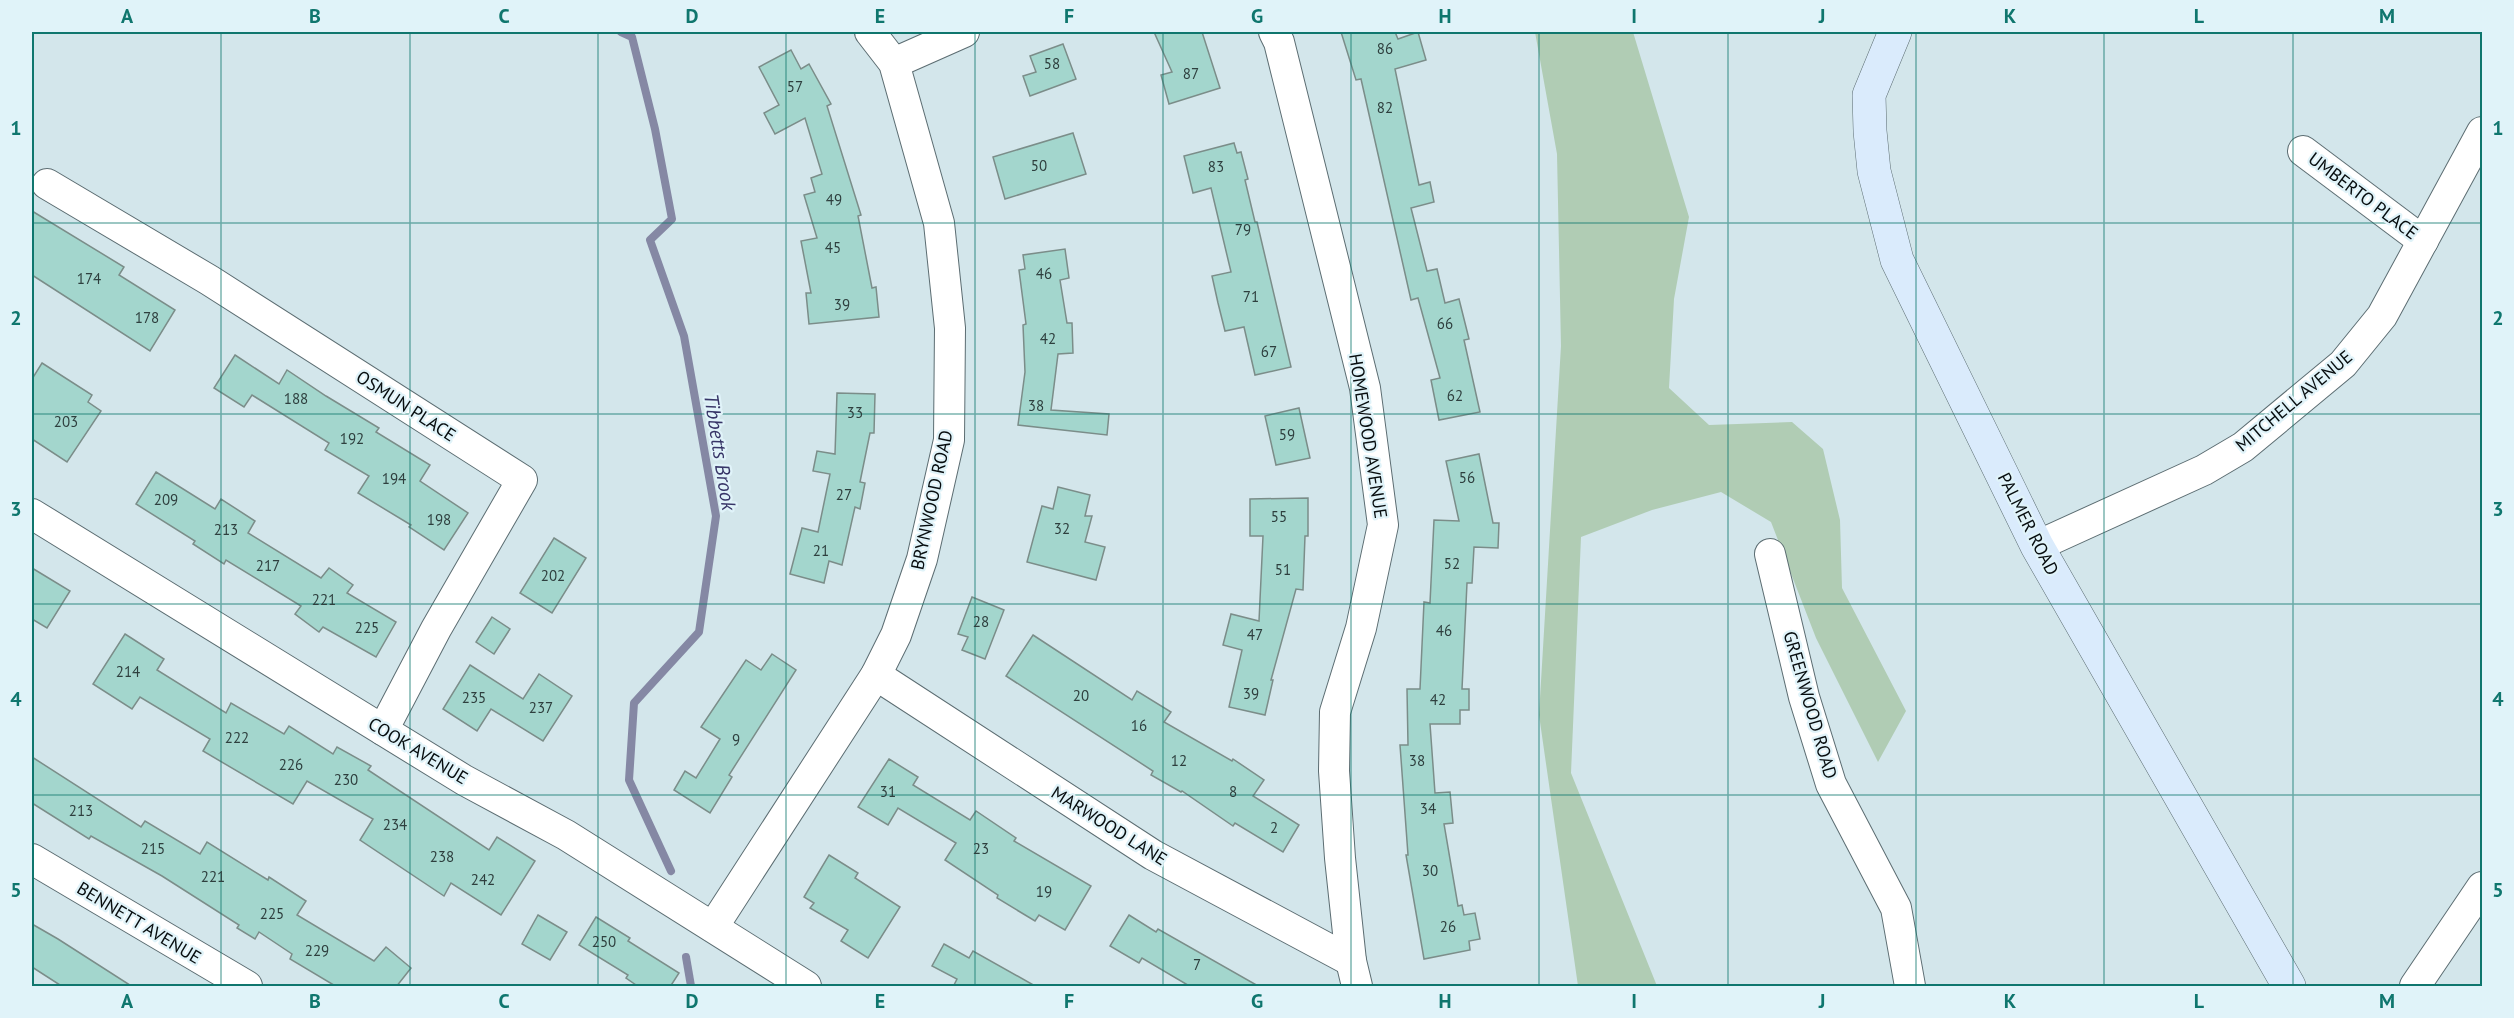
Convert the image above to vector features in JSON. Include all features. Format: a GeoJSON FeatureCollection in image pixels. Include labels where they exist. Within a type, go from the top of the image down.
{"type":"FeatureCollection","features":[{"type":"Feature","properties":{"kind":"street","name":"BRYNWOOD ROAD"},"geometry":{"type":"LineString","coordinates":[[713,927],[876,675],[896,635],[922,559],[949,440],[950,328],[939,223],[894,63],[870,32]]}},
{"type":"Feature","properties":{"kind":"street"},"geometry":{"type":"LineString","coordinates":[[894,63],[964,32]]}},
{"type":"Feature","properties":{"kind":"street","name":"HOMEWOOD AVENUE"},"geometry":{"type":"LineString","coordinates":[[1274,32],[1279,42],[1365,388],[1383,525],[1361,628],[1335,712],[1334,771],[1340,858],[1354,974]]}},
{"type":"Feature","properties":{"kind":"street","name":"PALMER ROAD"},"geometry":{"type":"LineString","coordinates":[[1896,32],[1869,95],[1874,171],[1897,260],[2037,546],[2289,987]]}},
{"type":"Feature","properties":{"kind":"street","name":"MITCHELL AVENUE"},"geometry":{"type":"LineString","coordinates":[[2037,546],[2204,470],[2243,447],[2343,364],[2382,316],[2482,132]]}},
{"type":"Feature","properties":{"kind":"street","name":"UMBERTO PLACE"},"geometry":{"type":"LineString","coordinates":[[2303,150],[2423,241]]}},
{"type":"Feature","properties":{"kind":"street","name":"OSMUN PLACE"},"geometry":{"type":"LineString","coordinates":[[47,184],[209,280],[522,480],[436,629],[383,730]]}},
{"type":"Feature","properties":{"kind":"street","name":"COOK AVENUE"},"geometry":{"type":"LineString","coordinates":[[32,514],[464,780],[566,835],[806,987]]}},
{"type":"Feature","properties":{"kind":"street","name":"GREENWOOD ROAD"},"geometry":{"type":"LineString","coordinates":[[1770,554],[1804,697],[1831,784],[1896,908],[1910,987]]}},
{"type":"Feature","properties":{"kind":"street","name":"MARWOOD LANE"},"geometry":{"type":"LineString","coordinates":[[876,675],[1153,855],[1354,974]]}},
{"type":"Feature","properties":{"kind":"street","name":"BENNETT AVENUE"},"geometry":{"type":"LineString","coordinates":[[32,859],[247,987]]}},
{"type":"Feature","properties":{"kind":"street"},"geometry":{"type":"LineString","coordinates":[[2415,987],[2482,887]]}},
{"type":"Feature","properties":{"kind":"green space"},"geometry":{"type":"Polygon","coordinates":[[[1535,32],[1633,32],[1689,217],[1674,299],[1669,388],[1709,425],[1792,422],[1823,449],[1840,520],[1842,588],[1906,711],[1878,762],[1816,638],[1771,522],[1721,492],[1652,510],[1581,537],[1571,773],[1657,986],[1578,986],[1539,715],[1561,346],[1557,154],[1535,32]]]}},
{"type":"Feature","properties":{"kind":"building"},"geometry":{"type":"Polygon","coordinates":[[[1154,32],[1202,32],[1220,88],[1169,104],[1161,75],[1172,72],[1154,32]]]}},
{"type":"Feature","properties":{"kind":"building"},"geometry":{"type":"Polygon","coordinates":[[[1341,32],[1395,32],[1398,39],[1418,32],[1426,60],[1395,69],[1419,185],[1430,182],[1434,202],[1411,208],[1427,271],[1437,269],[1445,303],[1459,299],[1469,339],[1464,340],[1480,412],[1439,420],[1431,380],[1440,378],[1418,298],[1411,300],[1361,79],[1356,80],[1341,32]]]}},
{"type":"Feature","properties":{"kind":"building"},"geometry":{"type":"Polygon","coordinates":[[[1063,44],[1076,79],[1030,96],[1023,76],[1036,72],[1030,56],[1063,44]]]}},
{"type":"Feature","properties":{"kind":"building"},"geometry":{"type":"Polygon","coordinates":[[[791,50],[801,69],[809,64],[831,104],[827,106],[861,215],[858,216],[872,288],[876,287],[879,317],[809,324],[806,293],[811,293],[801,241],[817,238],[804,195],[815,192],[811,178],[822,174],[805,118],[775,134],[764,113],[779,105],[759,67],[791,50]]]}},
{"type":"Feature","properties":{"kind":"building"},"geometry":{"type":"Polygon","coordinates":[[[1073,133],[1086,174],[1005,199],[993,157],[1073,133]]]}},
{"type":"Feature","properties":{"kind":"building"},"geometry":{"type":"Polygon","coordinates":[[[1234,143],[1237,153],[1241,152],[1248,179],[1245,180],[1291,367],[1255,375],[1244,327],[1225,331],[1218,303],[1212,276],[1231,272],[1211,188],[1193,193],[1184,156],[1234,143]]]}},
{"type":"Feature","properties":{"kind":"building"},"geometry":{"type":"Polygon","coordinates":[[[32,211],[124,267],[119,275],[175,310],[150,351],[32,275],[32,211]]]}},
{"type":"Feature","properties":{"kind":"building"},"geometry":{"type":"Polygon","coordinates":[[[1065,249],[1069,278],[1060,280],[1067,323],[1072,323],[1073,353],[1058,354],[1051,410],[1109,414],[1107,435],[1018,425],[1025,372],[1023,325],[1026,324],[1019,270],[1025,269],[1023,255],[1065,249]]]}},
{"type":"Feature","properties":{"kind":"building"},"geometry":{"type":"Polygon","coordinates":[[[235,355],[279,384],[287,370],[379,428],[376,432],[430,465],[420,481],[468,513],[444,550],[409,527],[411,525],[358,493],[369,476],[325,450],[329,443],[252,395],[244,407],[214,388],[235,355]]]}},
{"type":"Feature","properties":{"kind":"building"},"geometry":{"type":"Polygon","coordinates":[[[42,363],[92,395],[88,402],[101,411],[67,462],[32,439],[32,379],[42,363]]]}},
{"type":"Feature","properties":{"kind":"building"},"geometry":{"type":"Polygon","coordinates":[[[837,393],[875,394],[874,433],[870,433],[860,482],[865,483],[860,509],[855,507],[842,565],[829,561],[824,583],[790,574],[802,528],[818,532],[830,474],[813,471],[817,451],[835,454],[837,393]]]}},
{"type":"Feature","properties":{"kind":"building"},"geometry":{"type":"Polygon","coordinates":[[[1299,408],[1310,458],[1276,465],[1265,416],[1299,408]]]}},
{"type":"Feature","properties":{"kind":"building"},"geometry":{"type":"Polygon","coordinates":[[[1479,454],[1493,523],[1499,523],[1498,548],[1474,547],[1472,583],[1467,583],[1462,689],[1469,689],[1469,710],[1460,710],[1460,724],[1430,724],[1435,793],[1450,792],[1453,823],[1444,824],[1458,906],[1462,905],[1464,915],[1475,913],[1480,939],[1469,941],[1470,950],[1424,959],[1406,855],[1408,855],[1400,745],[1408,745],[1407,689],[1420,689],[1424,602],[1430,603],[1434,520],[1459,521],[1446,461],[1479,454]]]}},
{"type":"Feature","properties":{"kind":"building"},"geometry":{"type":"Polygon","coordinates":[[[156,472],[215,509],[221,499],[255,521],[248,533],[321,578],[329,568],[353,585],[347,593],[396,622],[376,657],[323,627],[319,632],[295,614],[301,606],[226,560],[224,564],[193,544],[195,541],[136,504],[156,472]]]}},
{"type":"Feature","properties":{"kind":"building"},"geometry":{"type":"Polygon","coordinates":[[[1058,487],[1090,495],[1085,516],[1092,516],[1085,542],[1105,547],[1096,580],[1027,562],[1042,506],[1053,509],[1058,487]]]}},
{"type":"Feature","properties":{"kind":"building"},"geometry":{"type":"Polygon","coordinates":[[[1308,498],[1308,536],[1305,536],[1303,590],[1296,589],[1271,680],[1273,680],[1265,715],[1229,707],[1242,650],[1223,645],[1231,614],[1259,621],[1263,536],[1250,536],[1250,499],[1308,498]]]}},
{"type":"Feature","properties":{"kind":"building"},"geometry":{"type":"Polygon","coordinates":[[[554,538],[586,558],[552,613],[520,593],[554,538]]]}},
{"type":"Feature","properties":{"kind":"building"},"geometry":{"type":"Polygon","coordinates":[[[32,568],[70,591],[47,628],[32,619],[32,568]]]}},
{"type":"Feature","properties":{"kind":"building"},"geometry":{"type":"Polygon","coordinates":[[[972,597],[1004,610],[985,659],[962,650],[968,637],[958,634],[972,597]]]}},
{"type":"Feature","properties":{"kind":"building"},"geometry":{"type":"Polygon","coordinates":[[[492,617],[510,629],[494,654],[476,642],[492,617]]]}},
{"type":"Feature","properties":{"kind":"building"},"geometry":{"type":"Polygon","coordinates":[[[125,634],[164,659],[157,670],[226,713],[231,703],[284,734],[289,726],[333,754],[337,747],[371,766],[368,770],[489,850],[497,837],[535,861],[501,915],[451,883],[444,896],[360,840],[373,819],[307,781],[293,804],[203,751],[210,739],[140,697],[132,709],[93,684],[125,634]]]}},
{"type":"Feature","properties":{"kind":"building"},"geometry":{"type":"Polygon","coordinates":[[[1033,635],[1132,700],[1137,691],[1171,712],[1164,722],[1232,761],[1233,759],[1264,780],[1253,796],[1299,825],[1283,852],[1235,823],[1233,826],[1182,791],[1151,775],[1153,771],[1006,676],[1033,635]]]}},
{"type":"Feature","properties":{"kind":"building"},"geometry":{"type":"Polygon","coordinates":[[[772,654],[796,670],[729,775],[732,777],[710,813],[674,790],[685,771],[696,778],[720,739],[701,727],[746,660],[761,670],[772,654]]]}},
{"type":"Feature","properties":{"kind":"building"},"geometry":{"type":"Polygon","coordinates":[[[470,665],[523,699],[539,674],[572,696],[543,741],[491,709],[477,731],[443,709],[470,665]]]}},
{"type":"Feature","properties":{"kind":"building"},"geometry":{"type":"Polygon","coordinates":[[[32,757],[141,827],[145,821],[200,854],[207,842],[268,880],[269,877],[306,901],[297,915],[374,961],[386,947],[411,968],[396,987],[337,987],[290,959],[292,954],[259,932],[255,939],[237,928],[239,925],[162,876],[91,836],[89,839],[32,803],[32,757]]]}},
{"type":"Feature","properties":{"kind":"building"},"geometry":{"type":"Polygon","coordinates":[[[889,759],[918,777],[913,785],[970,820],[976,811],[1016,838],[1014,841],[1091,886],[1065,930],[1039,915],[1035,921],[997,898],[998,895],[945,860],[956,843],[898,808],[888,825],[858,807],[889,759]]]}},
{"type":"Feature","properties":{"kind":"building"},"geometry":{"type":"Polygon","coordinates":[[[829,855],[858,873],[855,878],[900,907],[868,958],[841,941],[848,930],[810,908],[814,903],[804,897],[829,855]]]}},
{"type":"Feature","properties":{"kind":"building"},"geometry":{"type":"Polygon","coordinates":[[[538,915],[567,932],[550,960],[522,944],[538,915]]]}},
{"type":"Feature","properties":{"kind":"building"},"geometry":{"type":"Polygon","coordinates":[[[1129,915],[1156,932],[1158,929],[1260,987],[1191,987],[1142,958],[1139,963],[1110,946],[1129,915]]]}},
{"type":"Feature","properties":{"kind":"building"},"geometry":{"type":"Polygon","coordinates":[[[596,917],[630,938],[628,941],[679,973],[670,987],[639,987],[626,978],[628,975],[579,945],[596,917]]]}},
{"type":"Feature","properties":{"kind":"building"},"geometry":{"type":"Polygon","coordinates":[[[32,924],[133,987],[63,987],[32,967],[32,924]]]}},
{"type":"Feature","properties":{"kind":"building"},"geometry":{"type":"Polygon","coordinates":[[[944,944],[969,958],[973,951],[1037,987],[953,987],[957,979],[932,966],[944,944]]]}},
{"type":"Feature","properties":{"kind":"waterway","name":"Tibbetts Brook"},"geometry":{"type":"LineString","coordinates":[[621,32],[632,37],[655,129],[672,219],[650,240],[684,336],[716,516],[699,632],[634,703],[629,780],[671,871]]}},
{"type":"Feature","properties":{"kind":"waterway","name":"Tibbetts Brook"},"geometry":{"type":"LineString","coordinates":[[686,957],[691,986]]}}]}
